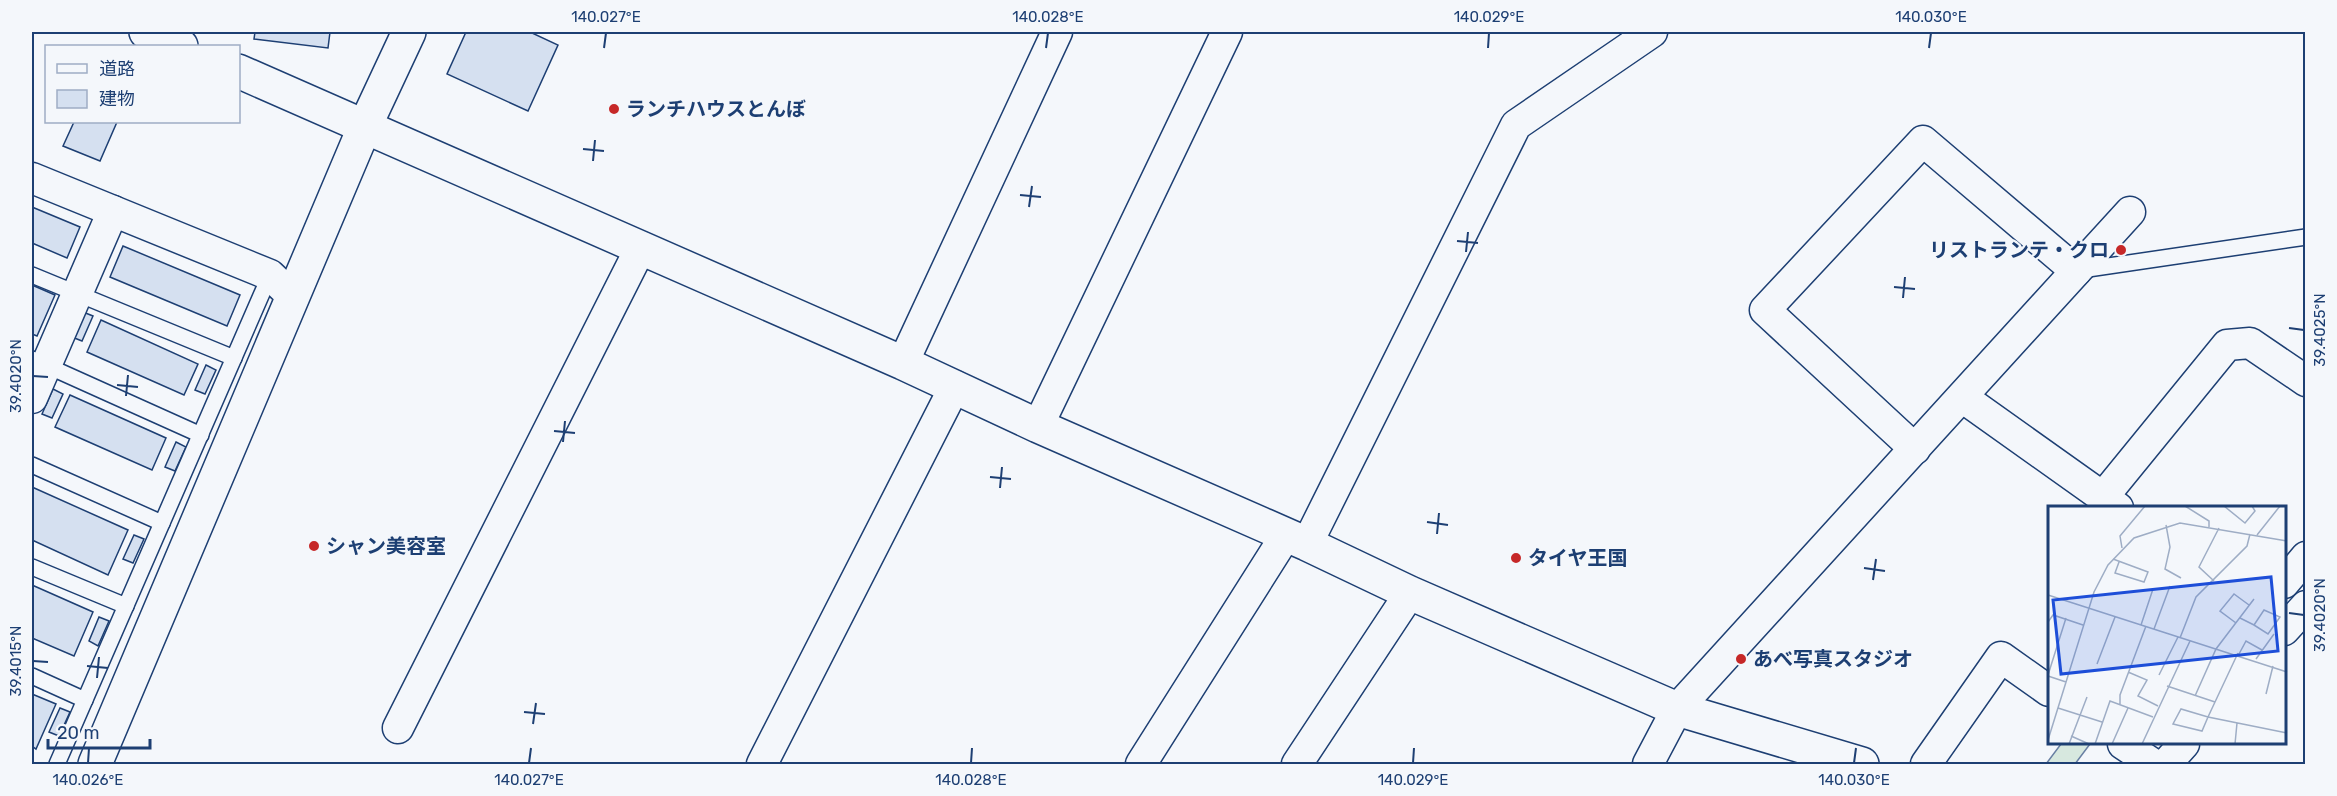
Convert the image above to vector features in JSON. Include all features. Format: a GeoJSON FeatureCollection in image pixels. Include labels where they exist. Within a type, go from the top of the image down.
{"type":"FeatureCollection","features":[{"type":"Feature","properties":{"kind":"street"},"geometry":{"type":"LineString","coordinates":[[146,32],[178,45]]}},
{"type":"Feature","properties":{"kind":"street"},"geometry":{"type":"LineString","coordinates":[[95,765],[281,286],[365,126],[409,32]]}},
{"type":"Feature","properties":{"kind":"street"},"geometry":{"type":"LineString","coordinates":[[903,363],[1057,32]]}},
{"type":"Feature","properties":{"kind":"street"},"geometry":{"type":"LineString","coordinates":[[1038,426],[1227,32]]}},
{"type":"Feature","properties":{"kind":"street"},"geometry":{"type":"LineString","coordinates":[[1141,765],[1296,539],[1516,125],[1652,32]]}},
{"type":"Feature","properties":{"kind":"street"},"geometry":{"type":"LineString","coordinates":[[240,72],[955,386],[1038,426],[1296,539],[1410,593],[1677,709],[1862,765]]}},
{"type":"Feature","properties":{"kind":"street"},"geometry":{"type":"LineString","coordinates":[[1915,449],[1765,310],[1923,141],[2076,271]]}},
{"type":"Feature","properties":{"kind":"street"},"geometry":{"type":"LineString","coordinates":[[32,178],[113,211],[281,286]]}},
{"type":"Feature","properties":{"kind":"street"},"geometry":{"type":"LineString","coordinates":[[32,398],[39,362],[76,293],[113,211]]}},
{"type":"Feature","properties":{"kind":"street"},"geometry":{"type":"LineString","coordinates":[[1648,765],[1677,709],[2130,212]]}},
{"type":"Feature","properties":{"kind":"street"},"geometry":{"type":"LineString","coordinates":[[398,729],[641,247]]}},
{"type":"Feature","properties":{"kind":"street"},"geometry":{"type":"LineString","coordinates":[[1962,397],[2111,502],[2227,345],[2250,343],[2306,381]]}},
{"type":"Feature","properties":{"kind":"street"},"geometry":{"type":"LineString","coordinates":[[762,765],[955,386]]}},
{"type":"Feature","properties":{"kind":"street"},"geometry":{"type":"LineString","coordinates":[[2286,581],[2306,557]]}},
{"type":"Feature","properties":{"kind":"street"},"geometry":{"type":"LineString","coordinates":[[1297,765],[1410,593]]}},
{"type":"Feature","properties":{"kind":"street"},"geometry":{"type":"LineString","coordinates":[[2286,628],[2306,606]]}},
{"type":"Feature","properties":{"kind":"street"},"geometry":{"type":"LineString","coordinates":[[1926,765],[2001,657],[2048,690]]}},
{"type":"Feature","properties":{"kind":"street"},"geometry":{"type":"LineString","coordinates":[[2124,745],[2153,765]]}},
{"type":"Feature","properties":{"kind":"street"},"geometry":{"type":"LineString","coordinates":[[2166,765],[2183,745]]}},
{"type":"Feature","properties":{"kind":"lane"},"geometry":{"type":"LineString","coordinates":[[2076,271],[2306,237]]}},
{"type":"Feature","properties":{"kind":"lane"},"geometry":{"type":"LineString","coordinates":[[32,275],[234,358]]}},
{"type":"Feature","properties":{"kind":"lane"},"geometry":{"type":"LineString","coordinates":[[57,765],[234,358],[281,286]]}},
{"type":"Feature","properties":{"kind":"lane"},"geometry":{"type":"LineString","coordinates":[[39,362],[201,435]]}},
{"type":"Feature","properties":{"kind":"lane"},"geometry":{"type":"LineString","coordinates":[[32,465],[162,523]]}},
{"type":"Feature","properties":{"kind":"lane"},"geometry":{"type":"LineString","coordinates":[[32,567],[126,606]]}},
{"type":"Feature","properties":{"kind":"lane"},"geometry":{"type":"LineString","coordinates":[[32,676],[85,700]]}},
{"type":"Feature","properties":{"kind":"shaded area"},"geometry":{"type":"Polygon","coordinates":[[[2060,745],[2089,745],[2075,764],[2046,764],[2060,745]]]}},
{"type":"Feature","properties":{"kind":"building"},"geometry":{"type":"Polygon","coordinates":[[[255,32],[330,32],[328,48],[254,39],[255,32]]]}},
{"type":"Feature","properties":{"kind":"building"},"geometry":{"type":"Polygon","coordinates":[[[466,32],[530,32],[558,45],[528,111],[447,74],[466,32]]]}},
{"type":"Feature","properties":{"kind":"building"},"geometry":{"type":"Polygon","coordinates":[[[74,123],[117,123],[100,161],[63,146],[74,123]]]}},
{"type":"Feature","properties":{"kind":"building"},"geometry":{"type":"Polygon","coordinates":[[[32,207],[80,227],[67,258],[32,243],[32,207]]]}},
{"type":"Feature","properties":{"kind":"building"},"geometry":{"type":"Polygon","coordinates":[[[123,246],[240,295],[227,326],[110,277],[123,246]]]}},
{"type":"Feature","properties":{"kind":"building"},"geometry":{"type":"Polygon","coordinates":[[[32,285],[55,295],[37,336],[32,334],[32,285]]]}},
{"type":"Feature","properties":{"kind":"building"},"geometry":{"type":"Polygon","coordinates":[[[83,312],[93,316],[82,341],[72,337],[83,312]]]}},
{"type":"Feature","properties":{"kind":"building"},"geometry":{"type":"Polygon","coordinates":[[[101,320],[198,364],[184,395],[87,352],[101,320]]]}},
{"type":"Feature","properties":{"kind":"building"},"geometry":{"type":"Polygon","coordinates":[[[206,365],[216,370],[205,394],[195,390],[206,365]]]}},
{"type":"Feature","properties":{"kind":"building"},"geometry":{"type":"Polygon","coordinates":[[[53,389],[63,394],[52,418],[42,414],[53,389]]]}},
{"type":"Feature","properties":{"kind":"building"},"geometry":{"type":"Polygon","coordinates":[[[70,395],[166,438],[152,470],[55,427],[70,395]]]}},
{"type":"Feature","properties":{"kind":"building"},"geometry":{"type":"Polygon","coordinates":[[[176,442],[186,447],[175,471],[165,467],[176,442]]]}},
{"type":"Feature","properties":{"kind":"building"},"geometry":{"type":"Polygon","coordinates":[[[32,487],[128,530],[108,575],[32,540],[32,487]]]}},
{"type":"Feature","properties":{"kind":"building"},"geometry":{"type":"Polygon","coordinates":[[[134,535],[144,539],[133,563],[123,559],[134,535]]]}},
{"type":"Feature","properties":{"kind":"building"},"geometry":{"type":"Polygon","coordinates":[[[32,585],[93,612],[74,656],[32,638],[32,585]]]}},
{"type":"Feature","properties":{"kind":"building"},"geometry":{"type":"Polygon","coordinates":[[[99,617],[109,621],[98,646],[89,641],[99,617]]]}},
{"type":"Feature","properties":{"kind":"building"},"geometry":{"type":"Polygon","coordinates":[[[32,694],[56,704],[36,749],[32,746],[32,694]]]}},
{"type":"Feature","properties":{"kind":"building"},"geometry":{"type":"Polygon","coordinates":[[[60,708],[70,712],[59,736],[49,732],[60,708]]]}},
{"type":"Feature","properties":{"kind":"place","name":"ランチハウスとんぼ"},"geometry":{"type":"Point","coordinates":[614,109]}},
{"type":"Feature","properties":{"kind":"place","name":"リストランテ・クロ"},"geometry":{"type":"Point","coordinates":[2121,250]}},
{"type":"Feature","properties":{"kind":"place","name":"シャン美容室"},"geometry":{"type":"Point","coordinates":[314,546]}},
{"type":"Feature","properties":{"kind":"place","name":"タイヤ王国"},"geometry":{"type":"Point","coordinates":[1516,558]}},
{"type":"Feature","properties":{"kind":"place","name":"あべ写真スタジオ"},"geometry":{"type":"Point","coordinates":[1741,659]}}]}
